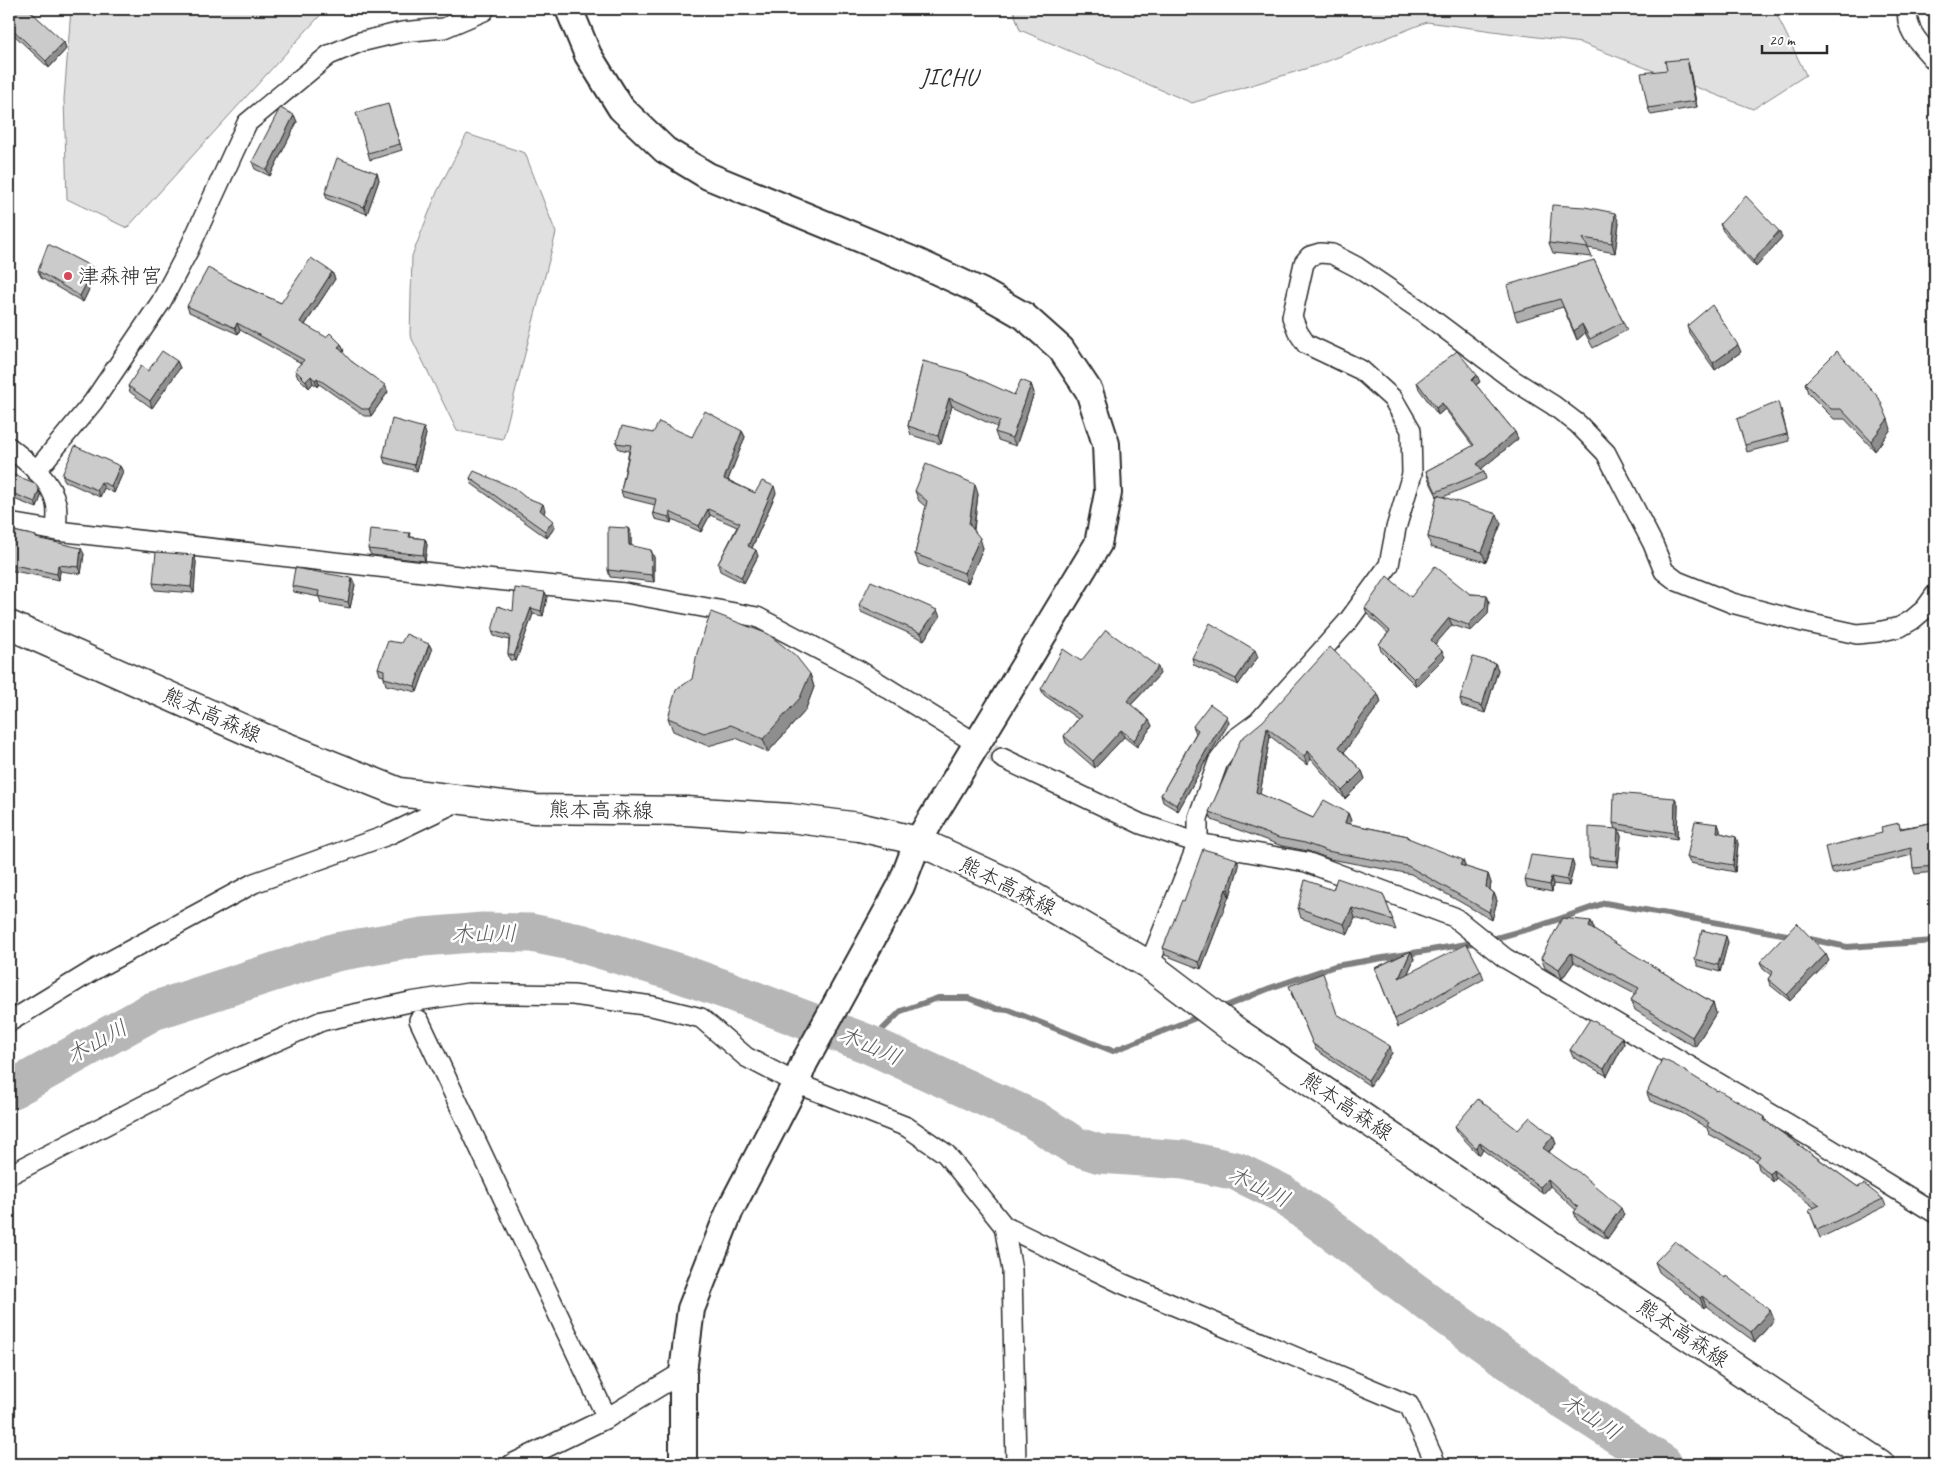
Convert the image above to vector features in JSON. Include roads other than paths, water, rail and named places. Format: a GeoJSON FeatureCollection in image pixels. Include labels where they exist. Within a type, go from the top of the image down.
{"type":"FeatureCollection","features":[{"type":"Feature","properties":{"kind":"main road","name":"熊本高森線"},"geometry":{"type":"LineString","coordinates":[[9,625],[264,738],[399,792],[535,809],[686,811],[790,818],[859,827],[918,841],[1015,886],[1149,964],[1237,1032],[1557,1249],[1880,1464]]}},
{"type":"Feature","properties":{"kind":"street"},"geometry":{"type":"LineString","coordinates":[[568,9],[588,55],[621,108],[665,150],[708,176],[917,262],[982,292],[1024,316],[1061,349],[1089,391],[1106,444],[1108,493],[1098,544],[918,841],[901,886],[800,1073],[730,1210],[691,1309],[683,1372],[683,1464]]}},
{"type":"Feature","properties":{"kind":"street"},"geometry":{"type":"LineString","coordinates":[[1908,9],[1906,19],[1916,40],[1935,61]]}},
{"type":"Feature","properties":{"kind":"street"},"geometry":{"type":"LineString","coordinates":[[36,472],[93,402],[161,302],[189,248],[247,123],[329,55],[360,42],[402,32],[444,28],[482,10]]}},
{"type":"Feature","properties":{"kind":"street"},"geometry":{"type":"LineString","coordinates":[[1149,964],[1198,843],[1198,818],[1218,762],[1235,739],[1258,722],[1349,620],[1388,566],[1396,528],[1412,474],[1411,430],[1393,399],[1361,370],[1306,344],[1298,332],[1292,317],[1304,263],[1310,256],[1320,253],[1332,254],[1357,267],[1420,310],[1513,380],[1553,405],[1578,424],[1606,453],[1653,544],[1664,571],[1677,581],[1732,603],[1807,624],[1857,634],[1878,632],[1900,626],[1912,620],[1925,609],[1935,595]]}},
{"type":"Feature","properties":{"kind":"street"},"geometry":{"type":"LineString","coordinates":[[9,447],[47,484],[56,503],[57,530]]}},
{"type":"Feature","properties":{"kind":"street"},"geometry":{"type":"LineString","coordinates":[[9,523],[476,578],[625,593],[757,617],[860,671],[966,737]]}},
{"type":"Feature","properties":{"kind":"street"},"geometry":{"type":"LineString","coordinates":[[1002,758],[1141,824],[1198,843],[1306,862],[1454,917],[1505,958],[1829,1148],[1935,1213]]}},
{"type":"Feature","properties":{"kind":"street"},"geometry":{"type":"LineString","coordinates":[[9,1022],[99,967],[254,883],[388,835],[461,800]]}},
{"type":"Feature","properties":{"kind":"street"},"geometry":{"type":"LineString","coordinates":[[9,1175],[220,1066],[322,1021],[410,1002],[468,993],[573,995],[652,1006],[701,1018],[746,1056],[800,1073],[907,1127],[946,1154],[1004,1226],[1121,1283],[1408,1405],[1436,1464]]}},
{"type":"Feature","properties":{"kind":"street"},"geometry":{"type":"LineString","coordinates":[[419,1020],[607,1418]]}},
{"type":"Feature","properties":{"kind":"street"},"geometry":{"type":"LineString","coordinates":[[1004,1226],[1012,1270],[1016,1464]]}},
{"type":"Feature","properties":{"kind":"street"},"geometry":{"type":"LineString","coordinates":[[512,1464],[607,1418],[683,1372]]}},
{"type":"Feature","properties":{"kind":"waterway"},"geometry":{"type":"LineString","coordinates":[[1489,940],[1539,926],[1605,903],[1793,936]]}},
{"type":"Feature","properties":{"kind":"waterway","name":"木山川"},"geometry":{"type":"LineString","coordinates":[[9,1091],[153,1011],[336,952],[423,937],[483,932],[531,933],[580,943],[673,971],[868,1044],[1033,1119],[1075,1146],[1100,1154],[1184,1160],[1236,1171],[1281,1193],[1562,1399],[1663,1464]]}},
{"type":"Feature","properties":{"kind":"waterway"},"geometry":{"type":"LineString","coordinates":[[1805,938],[1847,947],[1935,941]]}},
{"type":"Feature","properties":{"kind":"waterway"},"geometry":{"type":"LineString","coordinates":[[1219,1009],[1270,988],[1335,966],[1479,942]]}},
{"type":"Feature","properties":{"kind":"waterway"},"geometry":{"type":"LineString","coordinates":[[868,1044],[901,1011],[938,998],[968,998],[997,1009],[1008,1010],[1113,1051],[1203,1015]]}},
{"type":"Feature","properties":{"kind":"tunnel"},"geometry":{"type":"LineString","coordinates":[[967,738],[1002,758]]}},
{"type":"Feature","properties":{"kind":"place","name":"津森神宮"},"geometry":{"type":"Point","coordinates":[68,276]}},
{"type":"Feature","properties":{"kind":"district","name":"JICHU"},"geometry":{"type":"Point","coordinates":[949,77]}}]}
